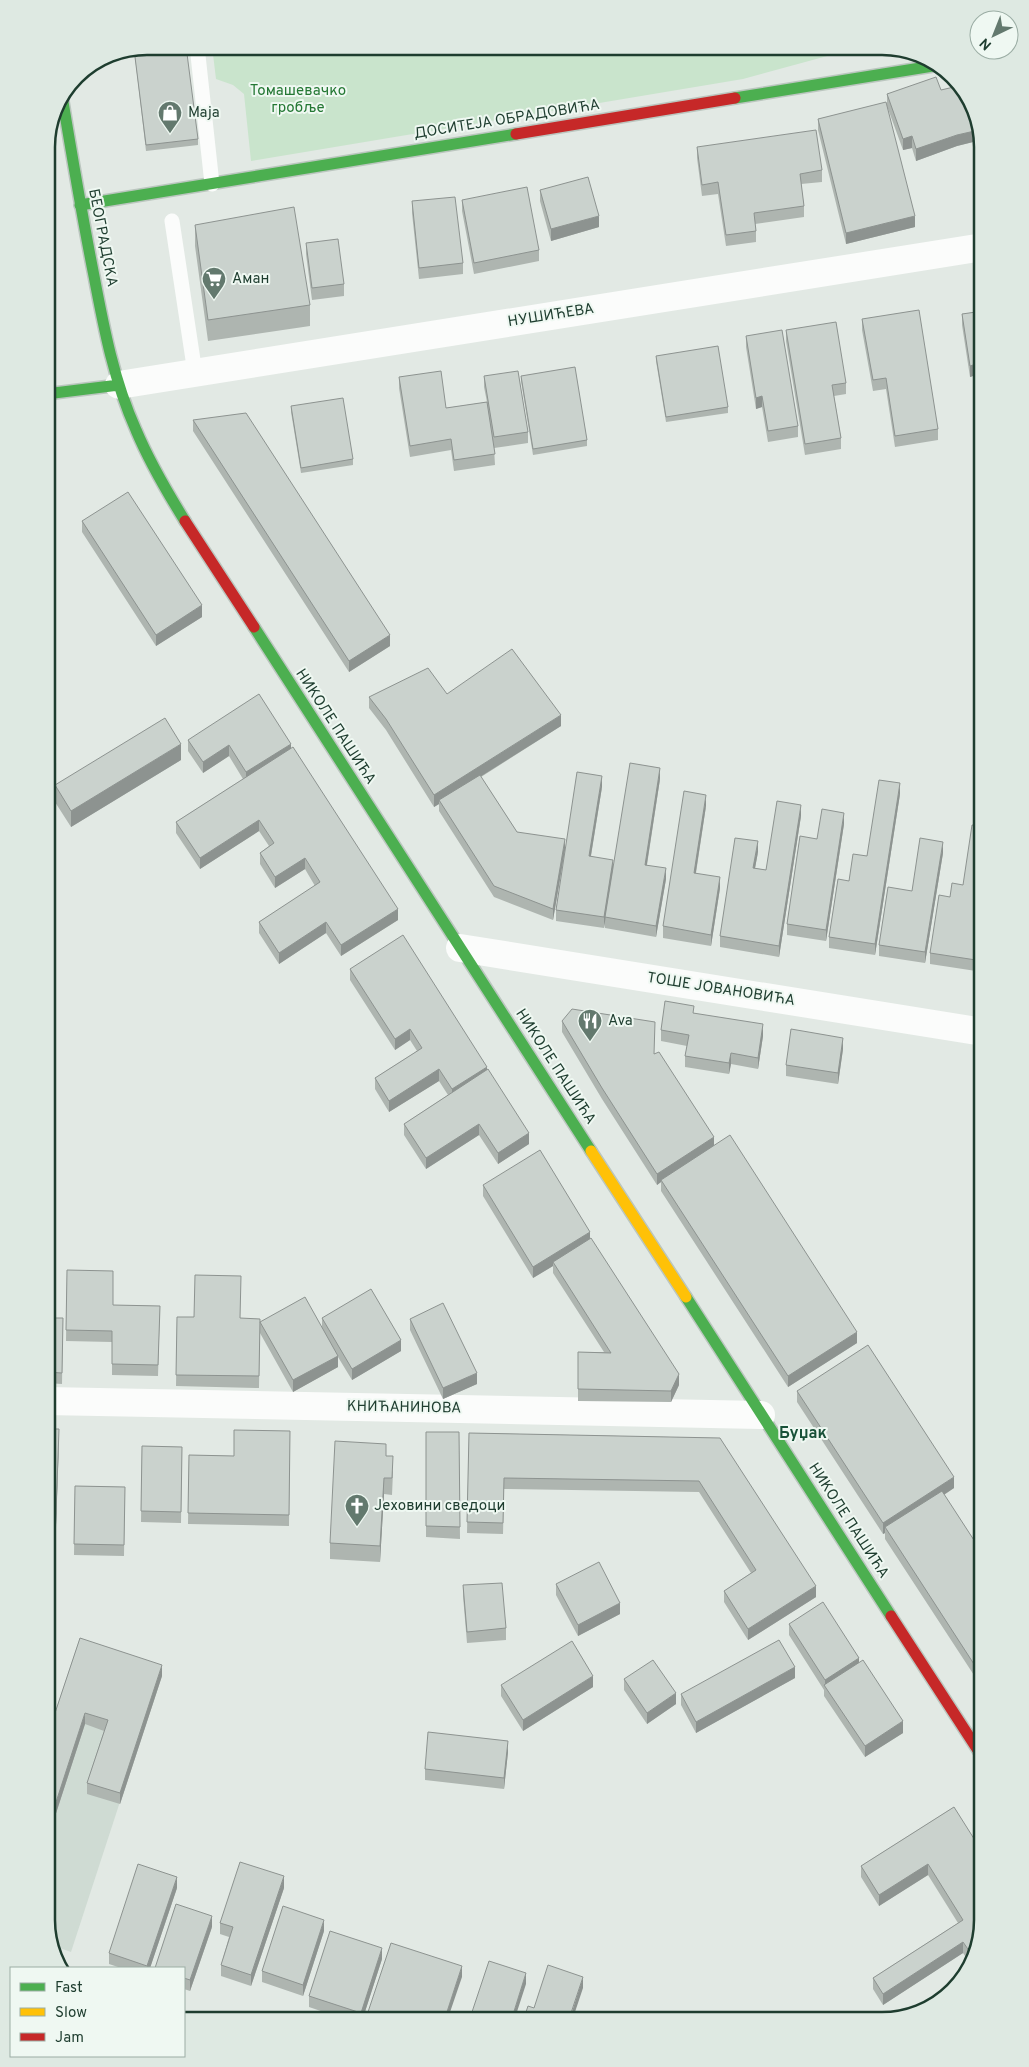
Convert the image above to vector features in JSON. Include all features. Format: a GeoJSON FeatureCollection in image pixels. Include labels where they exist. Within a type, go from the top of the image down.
{"type":"FeatureCollection","features":[{"type":"Feature","properties":{"kind":"main road","name":"ДОСИТЕЈА ОБРАДОВИЋА"},"geometry":{"type":"LineString","coordinates":[[80,206],[928,67]]}},
{"type":"Feature","properties":{"kind":"main road","name":"БЕОГРАДСКА"},"geometry":{"type":"LineString","coordinates":[[64,107],[80,206],[107,344],[119,385]]}},
{"type":"Feature","properties":{"kind":"main road"},"geometry":{"type":"LineString","coordinates":[[55,393],[119,385]]}},
{"type":"Feature","properties":{"kind":"main road","name":"НИКОЛЕ ПАШИЋА"},"geometry":{"type":"LineString","coordinates":[[119,385],[136,431],[172,500],[974,1744]]}},
{"type":"Feature","properties":{"kind":"street","name":"НУШИЋЕВА"},"geometry":{"type":"LineString","coordinates":[[119,385],[974,248]]}},
{"type":"Feature","properties":{"kind":"street","name":"ТОШЕ ЈОВАНОВИЋА"},"geometry":{"type":"LineString","coordinates":[[460,948],[974,1031]]}},
{"type":"Feature","properties":{"kind":"street","name":"КНИЋАНИНОВА"},"geometry":{"type":"LineString","coordinates":[[55,1401],[761,1415]]}},
{"type":"Feature","properties":{"kind":"lane"},"geometry":{"type":"LineString","coordinates":[[198,55],[212,184]]}},
{"type":"Feature","properties":{"kind":"lane"},"geometry":{"type":"LineString","coordinates":[[172,221],[195,373]]}},
{"type":"Feature","properties":{"kind":"shaded area"},"geometry":{"type":"Polygon","coordinates":[[[80,1649],[161,1676],[71,1952],[59,1948],[55,1920],[55,1724],[80,1649]]]}},
{"type":"Feature","properties":{"kind":"green space","name":"Томашевачко гробље"},"geometry":{"type":"Polygon","coordinates":[[[213,55],[831,55],[743,79],[251,161],[244,94],[233,85],[216,79],[213,55]]]}},
{"type":"Feature","properties":{"kind":"building"},"geometry":{"type":"Polygon","coordinates":[[[187,55],[198,139],[146,145],[135,56],[187,55]]]}},
{"type":"Feature","properties":{"kind":"building"},"geometry":{"type":"Polygon","coordinates":[[[936,77],[941,90],[952,87],[959,96],[965,106],[972,131],[916,149],[912,136],[903,139],[887,94],[936,77]]]}},
{"type":"Feature","properties":{"kind":"building"},"geometry":{"type":"Polygon","coordinates":[[[886,102],[915,216],[846,233],[818,119],[886,102]]]}},
{"type":"Feature","properties":{"kind":"building"},"geometry":{"type":"Polygon","coordinates":[[[816,130],[822,170],[800,174],[804,206],[754,213],[756,231],[726,235],[718,182],[702,185],[697,147],[816,130]]]}},
{"type":"Feature","properties":{"kind":"building"},"geometry":{"type":"Polygon","coordinates":[[[588,177],[599,216],[551,229],[540,190],[588,177]]]}},
{"type":"Feature","properties":{"kind":"building"},"geometry":{"type":"Polygon","coordinates":[[[527,187],[539,250],[474,263],[462,200],[527,187]]]}},
{"type":"Feature","properties":{"kind":"building"},"geometry":{"type":"Polygon","coordinates":[[[455,197],[463,263],[419,268],[412,201],[455,197]]]}},
{"type":"Feature","properties":{"kind":"building"},"geometry":{"type":"Polygon","coordinates":[[[294,207],[310,305],[208,320],[195,225],[294,207]]]}},
{"type":"Feature","properties":{"kind":"building"},"geometry":{"type":"Polygon","coordinates":[[[338,239],[344,284],[312,288],[306,243],[338,239]]]}},
{"type":"Feature","properties":{"kind":"building"},"geometry":{"type":"Polygon","coordinates":[[[919,310],[938,429],[895,436],[886,378],[873,380],[862,319],[919,310]]]}},
{"type":"Feature","properties":{"kind":"building"},"geometry":{"type":"Polygon","coordinates":[[[974,312],[974,365],[970,366],[962,314],[974,312]]]}},
{"type":"Feature","properties":{"kind":"building"},"geometry":{"type":"Polygon","coordinates":[[[836,322],[846,383],[832,385],[841,438],[805,444],[786,330],[836,322]]]}},
{"type":"Feature","properties":{"kind":"building"},"geometry":{"type":"Polygon","coordinates":[[[782,330],[798,426],[768,431],[762,396],[756,398],[746,336],[782,330]]]}},
{"type":"Feature","properties":{"kind":"building"},"geometry":{"type":"Polygon","coordinates":[[[718,346],[728,407],[666,417],[656,356],[718,346]]]}},
{"type":"Feature","properties":{"kind":"building"},"geometry":{"type":"Polygon","coordinates":[[[575,367],[587,440],[533,449],[521,376],[575,367]]]}},
{"type":"Feature","properties":{"kind":"building"},"geometry":{"type":"Polygon","coordinates":[[[441,371],[446,408],[487,402],[495,454],[454,460],[451,439],[410,446],[399,377],[441,371]]]}},
{"type":"Feature","properties":{"kind":"building"},"geometry":{"type":"Polygon","coordinates":[[[518,371],[528,432],[494,437],[484,376],[518,371]]]}},
{"type":"Feature","properties":{"kind":"building"},"geometry":{"type":"Polygon","coordinates":[[[343,398],[353,459],[301,468],[291,406],[343,398]]]}},
{"type":"Feature","properties":{"kind":"building"},"geometry":{"type":"Polygon","coordinates":[[[246,413],[390,635],[349,661],[193,420],[246,413]]]}},
{"type":"Feature","properties":{"kind":"building"},"geometry":{"type":"Polygon","coordinates":[[[128,492],[202,605],[156,635],[82,521],[128,492]]]}},
{"type":"Feature","properties":{"kind":"building"},"geometry":{"type":"Polygon","coordinates":[[[512,649],[561,715],[434,795],[386,719],[369,697],[428,668],[447,694],[512,649]]]}},
{"type":"Feature","properties":{"kind":"building"},"geometry":{"type":"Polygon","coordinates":[[[259,694],[291,744],[246,772],[229,745],[203,762],[188,740],[259,694]]]}},
{"type":"Feature","properties":{"kind":"building"},"geometry":{"type":"Polygon","coordinates":[[[165,718],[181,744],[71,811],[55,785],[165,718]]]}},
{"type":"Feature","properties":{"kind":"building"},"geometry":{"type":"Polygon","coordinates":[[[293,747],[398,909],[341,945],[326,922],[279,953],[259,922],[320,882],[305,858],[275,877],[260,853],[274,843],[259,820],[200,858],[176,822],[293,747]]]}},
{"type":"Feature","properties":{"kind":"building"},"geometry":{"type":"Polygon","coordinates":[[[630,763],[660,768],[645,865],[666,868],[656,926],[605,917],[630,763]]]}},
{"type":"Feature","properties":{"kind":"building"},"geometry":{"type":"Polygon","coordinates":[[[577,772],[602,776],[589,856],[613,860],[604,917],[556,910],[577,772]]]}},
{"type":"Feature","properties":{"kind":"building"},"geometry":{"type":"Polygon","coordinates":[[[480,775],[517,832],[565,839],[553,909],[494,886],[439,800],[480,775]]]}},
{"type":"Feature","properties":{"kind":"building"},"geometry":{"type":"Polygon","coordinates":[[[879,780],[900,783],[875,944],[829,937],[838,879],[849,881],[853,854],[867,856],[879,780]]]}},
{"type":"Feature","properties":{"kind":"building"},"geometry":{"type":"Polygon","coordinates":[[[684,791],[706,795],[694,873],[720,877],[711,935],[663,926],[684,791]]]}},
{"type":"Feature","properties":{"kind":"building"},"geometry":{"type":"Polygon","coordinates":[[[777,801],[801,805],[779,946],[720,936],[735,838],[758,841],[753,868],[766,870],[777,801]]]}},
{"type":"Feature","properties":{"kind":"building"},"geometry":{"type":"Polygon","coordinates":[[[822,809],[844,813],[826,930],[787,924],[800,836],[817,839],[822,809]]]}},
{"type":"Feature","properties":{"kind":"building"},"geometry":{"type":"Polygon","coordinates":[[[972,825],[974,825],[974,960],[930,953],[939,895],[950,897],[952,883],[963,885],[972,825]]]}},
{"type":"Feature","properties":{"kind":"building"},"geometry":{"type":"Polygon","coordinates":[[[920,838],[943,842],[925,952],[879,945],[888,887],[912,891],[920,838]]]}},
{"type":"Feature","properties":{"kind":"building"},"geometry":{"type":"Polygon","coordinates":[[[403,935],[487,1067],[452,1089],[439,1069],[389,1101],[375,1078],[422,1048],[410,1029],[395,1039],[350,969],[403,935]]]}},
{"type":"Feature","properties":{"kind":"building"},"geometry":{"type":"Polygon","coordinates":[[[665,1001],[694,1006],[693,1013],[763,1024],[758,1058],[731,1053],[729,1063],[685,1056],[689,1035],[661,1030],[665,1001]]]}},
{"type":"Feature","properties":{"kind":"building"},"geometry":{"type":"Polygon","coordinates":[[[572,1009],[655,1022],[654,1054],[659,1052],[714,1137],[657,1174],[562,1021],[572,1009]]]}},
{"type":"Feature","properties":{"kind":"building"},"geometry":{"type":"Polygon","coordinates":[[[791,1029],[843,1038],[838,1073],[786,1065],[791,1029]]]}},
{"type":"Feature","properties":{"kind":"building"},"geometry":{"type":"Polygon","coordinates":[[[488,1069],[529,1133],[498,1153],[479,1124],[426,1158],[404,1124],[488,1069]]]}},
{"type":"Feature","properties":{"kind":"building"},"geometry":{"type":"Polygon","coordinates":[[[730,1135],[857,1332],[788,1376],[661,1180],[730,1135]]]}},
{"type":"Feature","properties":{"kind":"building"},"geometry":{"type":"Polygon","coordinates":[[[540,1150],[590,1232],[533,1267],[483,1185],[540,1150]]]}},
{"type":"Feature","properties":{"kind":"building"},"geometry":{"type":"Polygon","coordinates":[[[591,1238],[679,1374],[671,1391],[578,1389],[578,1352],[611,1353],[553,1262],[591,1238]]]}},
{"type":"Feature","properties":{"kind":"building"},"geometry":{"type":"Polygon","coordinates":[[[67,1270],[113,1271],[113,1305],[160,1306],[158,1365],[112,1364],[112,1331],[66,1330],[67,1270]]]}},
{"type":"Feature","properties":{"kind":"building"},"geometry":{"type":"Polygon","coordinates":[[[195,1275],[241,1276],[240,1318],[260,1319],[259,1376],[176,1375],[177,1317],[194,1317],[195,1275]]]}},
{"type":"Feature","properties":{"kind":"building"},"geometry":{"type":"Polygon","coordinates":[[[371,1289],[401,1340],[352,1369],[322,1318],[371,1289]]]}},
{"type":"Feature","properties":{"kind":"building"},"geometry":{"type":"Polygon","coordinates":[[[305,1297],[338,1356],[293,1380],[260,1322],[305,1297]]]}},
{"type":"Feature","properties":{"kind":"building"},"geometry":{"type":"Polygon","coordinates":[[[443,1303],[477,1373],[443,1388],[410,1319],[443,1303]]]}},
{"type":"Feature","properties":{"kind":"building"},"geometry":{"type":"Polygon","coordinates":[[[55,1318],[63,1318],[62,1373],[55,1373],[55,1318]]]}},
{"type":"Feature","properties":{"kind":"building"},"geometry":{"type":"Polygon","coordinates":[[[868,1345],[954,1477],[883,1523],[797,1391],[868,1345]]]}},
{"type":"Feature","properties":{"kind":"building"},"geometry":{"type":"Polygon","coordinates":[[[55,1429],[59,1429],[55,1542],[55,1429]]]}},
{"type":"Feature","properties":{"kind":"building"},"geometry":{"type":"Polygon","coordinates":[[[234,1430],[290,1431],[289,1515],[188,1513],[189,1455],[234,1456],[234,1430]]]}},
{"type":"Feature","properties":{"kind":"building"},"geometry":{"type":"Polygon","coordinates":[[[426,1432],[459,1432],[460,1527],[426,1526],[426,1432]]]}},
{"type":"Feature","properties":{"kind":"building"},"geometry":{"type":"Polygon","coordinates":[[[469,1433],[720,1438],[816,1586],[748,1629],[724,1591],[756,1570],[699,1481],[504,1478],[503,1523],[467,1522],[469,1433]]]}},
{"type":"Feature","properties":{"kind":"building","name":"Јеховини сведоци"},"geometry":{"type":"Polygon","coordinates":[[[335,1441],[386,1444],[386,1456],[393,1456],[392,1478],[384,1478],[380,1546],[330,1543],[335,1441]]]}},
{"type":"Feature","properties":{"kind":"building"},"geometry":{"type":"Polygon","coordinates":[[[142,1446],[182,1447],[181,1512],[141,1511],[142,1446]]]}},
{"type":"Feature","properties":{"kind":"building"},"geometry":{"type":"Polygon","coordinates":[[[75,1486],[125,1487],[124,1545],[74,1544],[75,1486]]]}},
{"type":"Feature","properties":{"kind":"building"},"geometry":{"type":"Polygon","coordinates":[[[942,1491],[974,1540],[974,1664],[885,1527],[942,1491]]]}},
{"type":"Feature","properties":{"kind":"building"},"geometry":{"type":"Polygon","coordinates":[[[599,1562],[620,1603],[578,1625],[556,1584],[599,1562]]]}},
{"type":"Feature","properties":{"kind":"building"},"geometry":{"type":"Polygon","coordinates":[[[502,1583],[506,1628],[467,1632],[463,1585],[502,1583]]]}},
{"type":"Feature","properties":{"kind":"building"},"geometry":{"type":"Polygon","coordinates":[[[823,1602],[859,1658],[825,1680],[789,1624],[823,1602]]]}},
{"type":"Feature","properties":{"kind":"building"},"geometry":{"type":"Polygon","coordinates":[[[80,1638],[162,1665],[120,1793],[87,1783],[108,1720],[85,1713],[55,1805],[55,1713],[80,1638]]]}},
{"type":"Feature","properties":{"kind":"building"},"geometry":{"type":"Polygon","coordinates":[[[779,1640],[795,1667],[696,1722],[681,1694],[779,1640]]]}},
{"type":"Feature","properties":{"kind":"building"},"geometry":{"type":"Polygon","coordinates":[[[572,1641],[593,1676],[523,1720],[501,1685],[572,1641]]]}},
{"type":"Feature","properties":{"kind":"building"},"geometry":{"type":"Polygon","coordinates":[[[653,1660],[676,1693],[647,1713],[624,1679],[653,1660]]]}},
{"type":"Feature","properties":{"kind":"building"},"geometry":{"type":"Polygon","coordinates":[[[863,1660],[903,1721],[865,1746],[824,1685],[863,1660]]]}},
{"type":"Feature","properties":{"kind":"building"},"geometry":{"type":"Polygon","coordinates":[[[428,1732],[508,1741],[504,1778],[425,1769],[428,1732]]]}},
{"type":"Feature","properties":{"kind":"building"},"geometry":{"type":"Polygon","coordinates":[[[954,1807],[974,1839],[974,1920],[969,1950],[963,1942],[883,1994],[873,1978],[963,1920],[928,1864],[879,1895],[861,1866],[954,1807]]]}},
{"type":"Feature","properties":{"kind":"building"},"geometry":{"type":"Polygon","coordinates":[[[240,1862],[284,1876],[251,1975],[221,1965],[233,1927],[220,1923],[240,1862]]]}},
{"type":"Feature","properties":{"kind":"building"},"geometry":{"type":"Polygon","coordinates":[[[138,1864],[177,1877],[147,1966],[109,1953],[138,1864]]]}},
{"type":"Feature","properties":{"kind":"building"},"geometry":{"type":"Polygon","coordinates":[[[176,1904],[212,1916],[190,1980],[185,1978],[185,1967],[155,1967],[176,1904]]]}},
{"type":"Feature","properties":{"kind":"building"},"geometry":{"type":"Polygon","coordinates":[[[283,1906],[324,1920],[303,1985],[262,1971],[283,1906]]]}},
{"type":"Feature","properties":{"kind":"building"},"geometry":{"type":"Polygon","coordinates":[[[330,1931],[382,1948],[361,2012],[309,1996],[330,1931]]]}},
{"type":"Feature","properties":{"kind":"building"},"geometry":{"type":"Polygon","coordinates":[[[391,1943],[462,1966],[447,2012],[368,2012],[391,1943]]]}},
{"type":"Feature","properties":{"kind":"building"},"geometry":{"type":"Polygon","coordinates":[[[489,1961],[526,1973],[514,2012],[472,2012],[489,1961]]]}},
{"type":"Feature","properties":{"kind":"building"},"geometry":{"type":"Polygon","coordinates":[[[548,1965],[583,1977],[571,2012],[526,2012],[528,2006],[534,2008],[548,1965]]]}},
{"type":"Feature","properties":{"kind":"traffic: fast"},"geometry":{"type":"LineString","coordinates":[[735,98],[928,67]]}},
{"type":"Feature","properties":{"kind":"traffic: fast"},"geometry":{"type":"LineString","coordinates":[[64,107],[90,254],[106,335],[116,374],[128,411],[141,442],[185,521]]}},
{"type":"Feature","properties":{"kind":"traffic: fast"},"geometry":{"type":"LineString","coordinates":[[80,205],[516,134]]}},
{"type":"Feature","properties":{"kind":"traffic: fast"},"geometry":{"type":"LineString","coordinates":[[55,393],[119,385]]}},
{"type":"Feature","properties":{"kind":"traffic: fast"},"geometry":{"type":"LineString","coordinates":[[254,627],[591,1151]]}},
{"type":"Feature","properties":{"kind":"traffic: fast"},"geometry":{"type":"LineString","coordinates":[[686,1297],[891,1616]]}},
{"type":"Feature","properties":{"kind":"traffic: slow"},"geometry":{"type":"LineString","coordinates":[[591,1151],[686,1297]]}},
{"type":"Feature","properties":{"kind":"traffic: jam"},"geometry":{"type":"LineString","coordinates":[[516,134],[735,98]]}},
{"type":"Feature","properties":{"kind":"traffic: jam"},"geometry":{"type":"LineString","coordinates":[[185,521],[254,627]]}},
{"type":"Feature","properties":{"kind":"traffic: jam"},"geometry":{"type":"LineString","coordinates":[[891,1616],[974,1744]]}},
{"type":"Feature","properties":{"kind":"place","name":"Маја"},"geometry":{"type":"Point","coordinates":[170,134]}},
{"type":"Feature","properties":{"kind":"place","name":"Аман"},"geometry":{"type":"Point","coordinates":[214,300]}},
{"type":"Feature","properties":{"kind":"place","name":"Ava"},"geometry":{"type":"Point","coordinates":[590,1042]}},
{"type":"Feature","properties":{"kind":"place","name":"Јеховини сведоци"},"geometry":{"type":"Point","coordinates":[357,1527]}},
{"type":"Feature","properties":{"kind":"district","name":"Буџак"},"geometry":{"type":"Point","coordinates":[803,1434]}}]}
